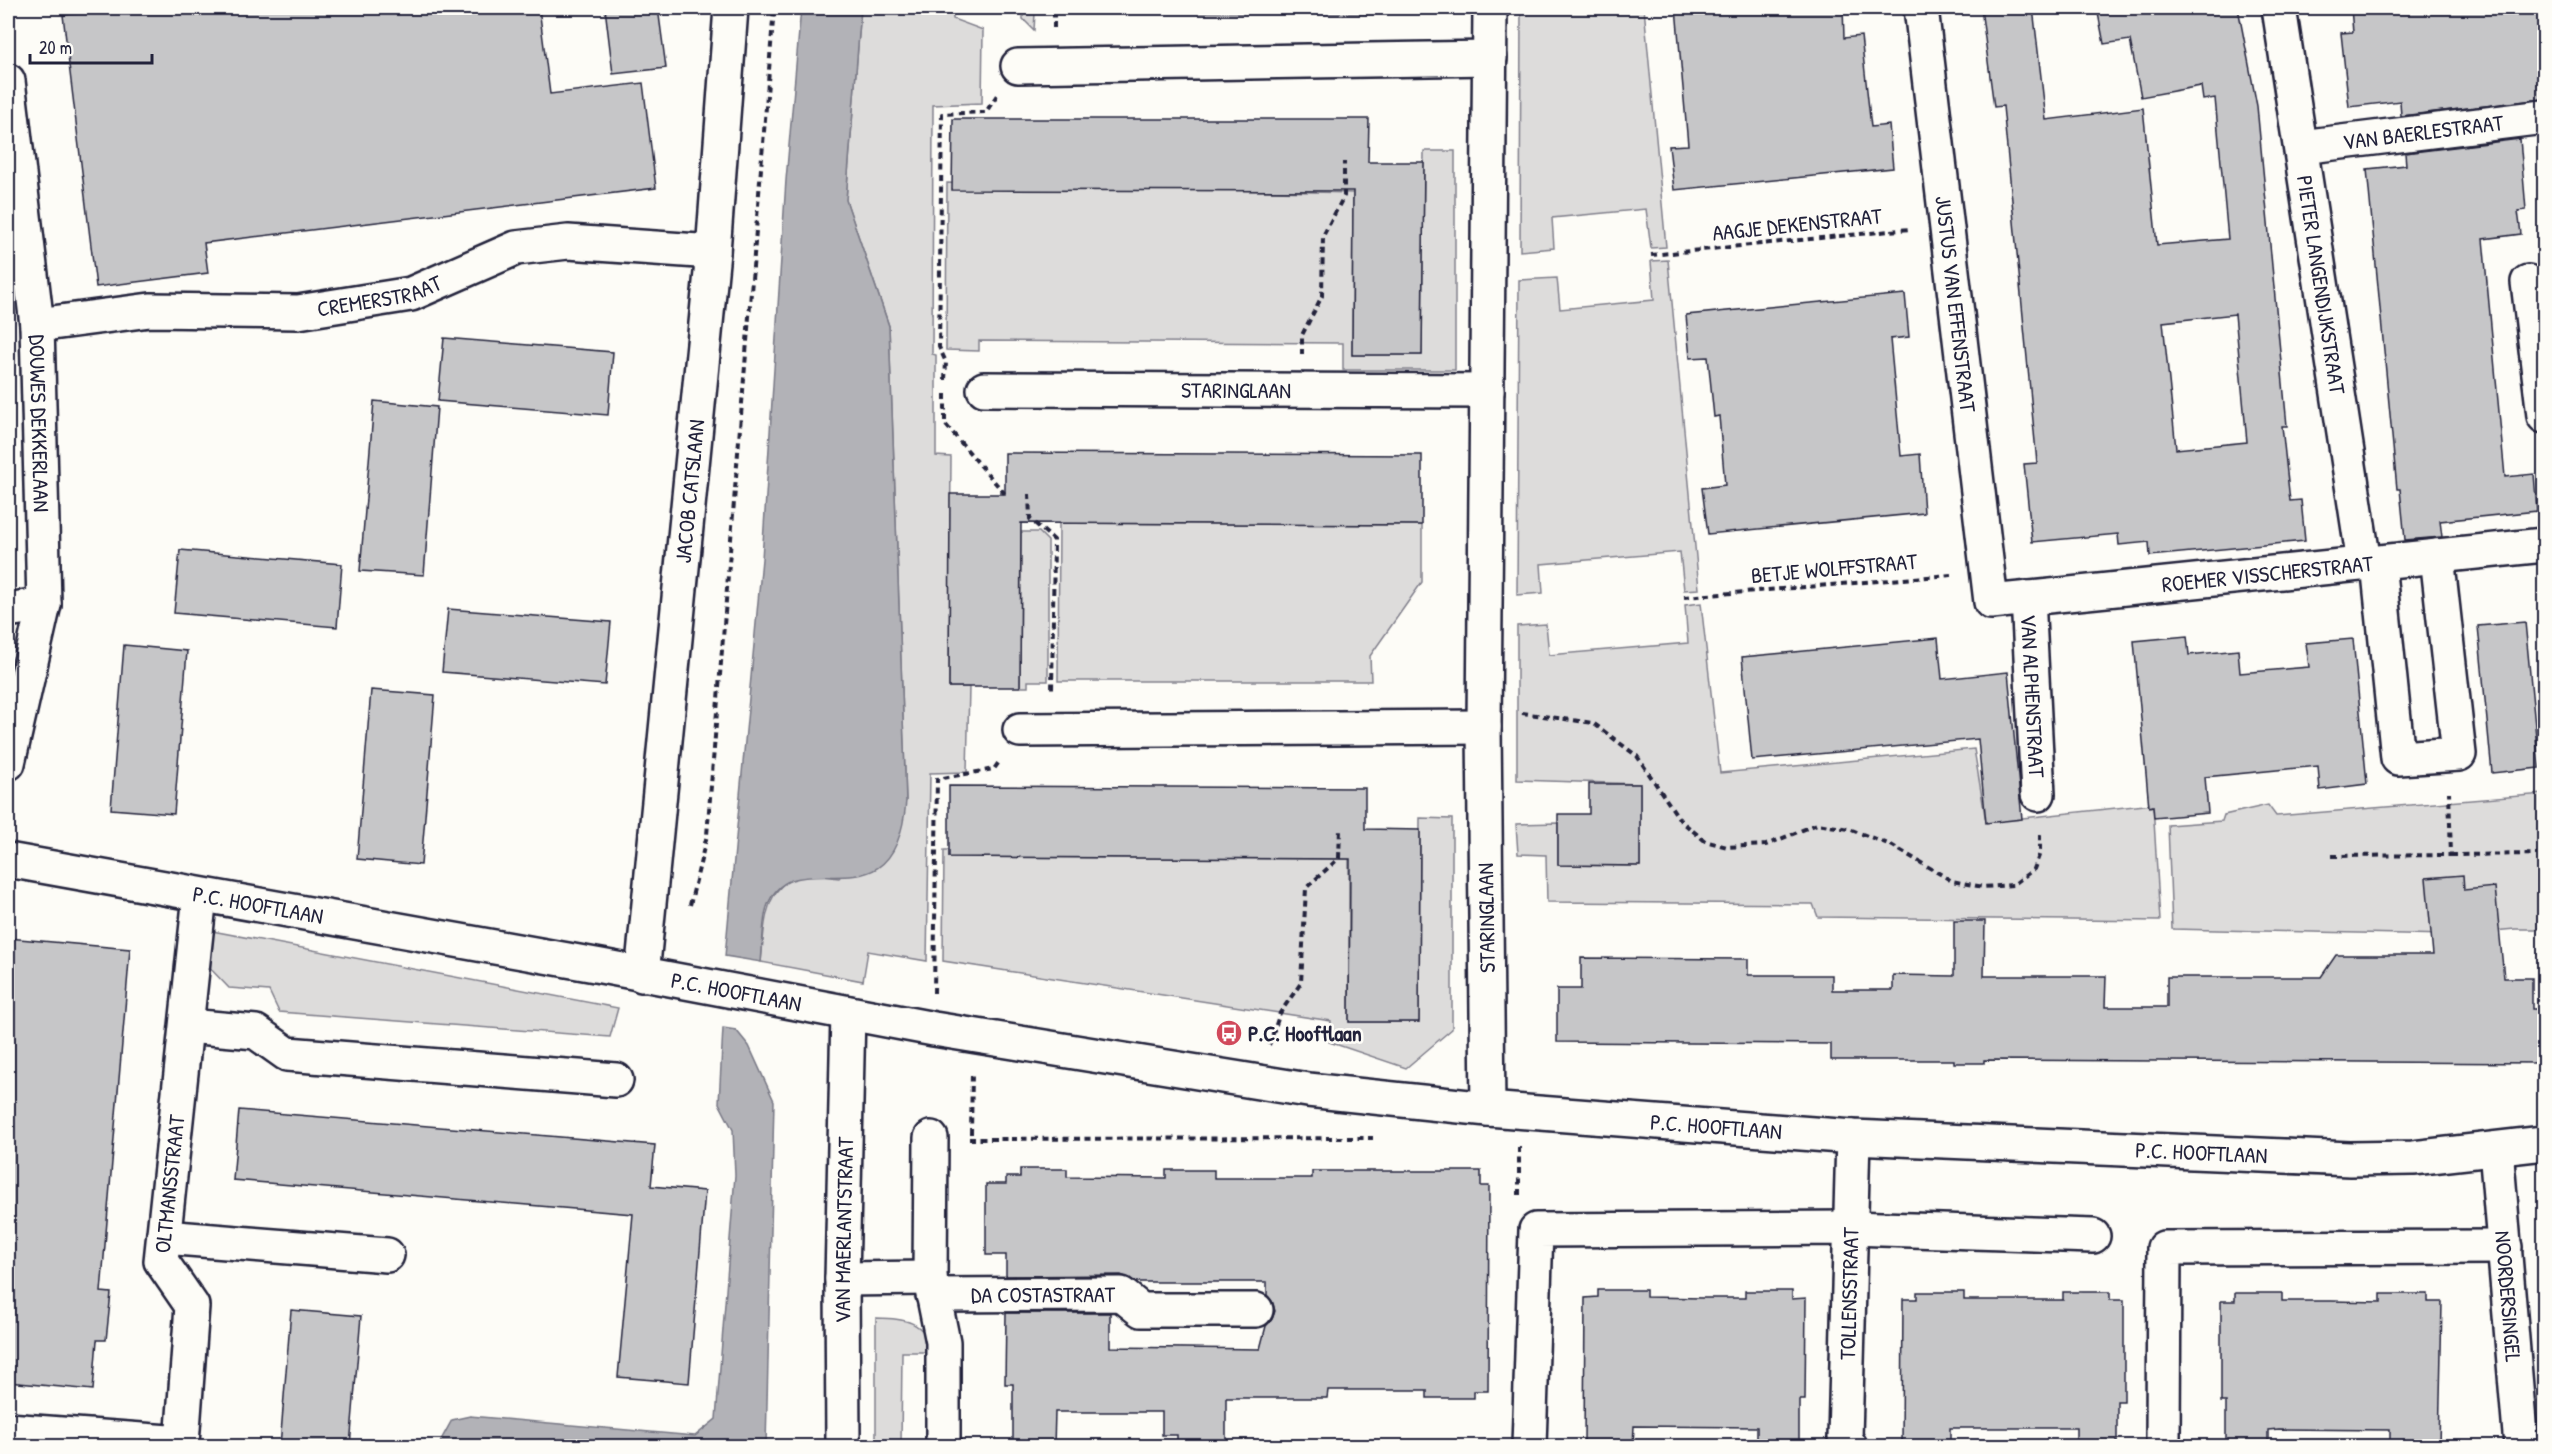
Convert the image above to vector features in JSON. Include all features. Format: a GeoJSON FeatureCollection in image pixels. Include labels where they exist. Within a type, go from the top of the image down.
{"type":"FeatureCollection","features":[{"type":"Feature","properties":{"kind":"street","name":"JACOB CATSLAAN"},"geometry":{"type":"LineString","coordinates":[[642,975],[713,252],[731,8]]}},
{"type":"Feature","properties":{"kind":"street","name":"STARINGLAAN"},"geometry":{"type":"LineString","coordinates":[[1488,1109],[1485,720],[1490,8]]}},
{"type":"Feature","properties":{"kind":"street","name":"JUSTUS VAN EFFENSTRAAT"},"geometry":{"type":"LineString","coordinates":[[1921,8],[1989,587]]}},
{"type":"Feature","properties":{"kind":"street","name":"PIETER LANGENDIJKSTRAAT"},"geometry":{"type":"LineString","coordinates":[[2279,8],[2371,563],[2398,758],[2447,755]]}},
{"type":"Feature","properties":{"kind":"street"},"geometry":{"type":"LineString","coordinates":[[1018,66],[1490,57]]}},
{"type":"Feature","properties":{"kind":"street","name":"DOUWES DEKKERLAAN"},"geometry":{"type":"LineString","coordinates":[[8,97],[37,325],[44,604],[8,763]]}},
{"type":"Feature","properties":{"kind":"street","name":"VAN BAERLESTRAAT"},"geometry":{"type":"LineString","coordinates":[[2301,147],[2544,117]]}},
{"type":"Feature","properties":{"kind":"street","name":"CREMERSTRAAT"},"geometry":{"type":"LineString","coordinates":[[37,325],[150,310],[298,312],[411,294],[516,248],[568,242],[713,252]]}},
{"type":"Feature","properties":{"kind":"street"},"geometry":{"type":"LineString","coordinates":[[2528,282],[2544,416]]}},
{"type":"Feature","properties":{"kind":"street","name":"STARINGLAAN"},"geometry":{"type":"LineString","coordinates":[[984,388],[1487,391]]}},
{"type":"Feature","properties":{"kind":"street","name":"ROEMER VISSCHERSTRAAT"},"geometry":{"type":"LineString","coordinates":[[1989,587],[2028,598],[2544,545]]}},
{"type":"Feature","properties":{"kind":"street"},"geometry":{"type":"LineString","coordinates":[[2437,556],[2459,754],[2447,755]]}},
{"type":"Feature","properties":{"kind":"street","name":"VAN ALPHENSTRAAT"},"geometry":{"type":"LineString","coordinates":[[2028,598],[2038,794]]}},
{"type":"Feature","properties":{"kind":"street"},"geometry":{"type":"LineString","coordinates":[[8,610],[44,604]]}},
{"type":"Feature","properties":{"kind":"street"},"geometry":{"type":"LineString","coordinates":[[1036,730],[1485,720]]}},
{"type":"Feature","properties":{"kind":"street","name":"P.C. HOOFTLAAN"},"geometry":{"type":"LineString","coordinates":[[8,860],[973,1036],[1257,1082],[1488,1109],[1853,1137],[2350,1159],[2413,1158],[2544,1143]]}},
{"type":"Feature","properties":{"kind":"street","name":"OLTMANSSTRAAT"},"geometry":{"type":"LineString","coordinates":[[135,1442],[182,1443],[192,1306],[161,1262],[188,1026],[200,895]]}},
{"type":"Feature","properties":{"kind":"street","name":"VAN MAERLANTSTRAAT"},"geometry":{"type":"LineString","coordinates":[[843,1446],[842,1279],[848,1013]]}},
{"type":"Feature","properties":{"kind":"street"},"geometry":{"type":"LineString","coordinates":[[188,1026],[256,1032],[287,1054],[616,1080]]}},
{"type":"Feature","properties":{"kind":"street","name":"TOLLENSSTRAAT"},"geometry":{"type":"LineString","coordinates":[[1850,1446],[1845,1438],[1853,1137]]}},
{"type":"Feature","properties":{"kind":"street"},"geometry":{"type":"LineString","coordinates":[[931,1138],[932,1286],[943,1342],[943,1446]]}},
{"type":"Feature","properties":{"kind":"street","name":"NOORDERSINGEL"},"geometry":{"type":"LineString","coordinates":[[2496,1149],[2522,1446]]}},
{"type":"Feature","properties":{"kind":"street"},"geometry":{"type":"LineString","coordinates":[[1529,1446],[1536,1230],[1851,1228],[2092,1236]]}},
{"type":"Feature","properties":{"kind":"street"},"geometry":{"type":"LineString","coordinates":[[164,1237],[387,1255]]}},
{"type":"Feature","properties":{"kind":"street"},"geometry":{"type":"LineString","coordinates":[[2165,1446],[2163,1443],[2164,1248],[2505,1246]]}},
{"type":"Feature","properties":{"kind":"street","name":"DA COSTASTRAAT"},"geometry":{"type":"LineString","coordinates":[[842,1279],[932,1286],[1121,1294],[1141,1310],[1256,1310]]}},
{"type":"Feature","properties":{"kind":"street"},"geometry":{"type":"LineString","coordinates":[[8,1430],[135,1442]]}},
{"type":"Feature","properties":{"kind":"path"},"geometry":{"type":"LineString","coordinates":[[688,912],[707,835],[774,8]]}},
{"type":"Feature","properties":{"kind":"path"},"geometry":{"type":"LineString","coordinates":[[1005,494],[945,424],[946,362],[939,347],[942,114],[986,112],[1018,66]]}},
{"type":"Feature","properties":{"kind":"path"},"geometry":{"type":"LineString","coordinates":[[1301,389],[1302,335],[1322,296],[1323,236],[1344,196],[1344,162]]}},
{"type":"Feature","properties":{"kind":"path","name":"AAGJE DEKENSTRAAT"},"geometry":{"type":"LineString","coordinates":[[1651,255],[1947,225]]}},
{"type":"Feature","properties":{"kind":"path"},"geometry":{"type":"LineString","coordinates":[[934,1029],[938,779],[994,769],[1036,730],[1054,540],[1030,519],[1029,494]]}},
{"type":"Feature","properties":{"kind":"path","name":"BETJE WOLFFSTRAAT"},"geometry":{"type":"LineString","coordinates":[[1684,597],[1989,587]]}},
{"type":"Feature","properties":{"kind":"path"},"geometry":{"type":"LineString","coordinates":[[1485,720],[1517,712],[1593,723],[1637,756],[1680,820],[1705,841],[1727,847],[1766,845],[1817,824],[1849,829],[1891,845],[1952,881],[1983,887],[2013,885],[2034,869],[2040,853],[2038,794]]}},
{"type":"Feature","properties":{"kind":"path"},"geometry":{"type":"LineString","coordinates":[[2447,755],[2451,855]]}},
{"type":"Feature","properties":{"kind":"path"},"geometry":{"type":"LineString","coordinates":[[1257,1082],[1280,1013],[1301,983],[1306,888],[1339,858],[1340,829]]}},
{"type":"Feature","properties":{"kind":"path"},"geometry":{"type":"LineString","coordinates":[[2332,856],[2544,854]]}},
{"type":"Feature","properties":{"kind":"path"},"geometry":{"type":"LineString","coordinates":[[971,1139],[973,1036]]}},
{"type":"Feature","properties":{"kind":"path"},"geometry":{"type":"LineString","coordinates":[[931,1138],[1378,1137]]}},
{"type":"Feature","properties":{"kind":"path"},"geometry":{"type":"LineString","coordinates":[[1528,1143],[1519,1143],[1519,1210],[1536,1230]]}},
{"type":"Feature","properties":{"kind":"shaded area"},"geometry":{"type":"Polygon","coordinates":[[[801,8],[861,8],[846,200],[889,326],[906,801],[898,841],[883,863],[864,874],[798,878],[780,887],[765,913],[761,962],[725,956],[762,559],[786,180],[801,8]]]}},
{"type":"Feature","properties":{"kind":"shaded area"},"geometry":{"type":"Polygon","coordinates":[[[861,8],[953,8],[953,19],[983,30],[982,103],[933,105],[932,354],[936,355],[936,456],[951,457],[949,687],[969,687],[967,772],[930,773],[927,961],[868,951],[863,981],[761,962],[768,908],[773,896],[781,886],[792,879],[806,875],[839,878],[906,801],[889,326],[846,200],[861,8]]]}},
{"type":"Feature","properties":{"kind":"shaded area"},"geometry":{"type":"Polygon","coordinates":[[[1023,8],[1049,8],[1049,13],[1035,13],[1034,30],[1023,19],[1023,8]]]}},
{"type":"Feature","properties":{"kind":"shaded area"},"geometry":{"type":"Polygon","coordinates":[[[1060,8],[1374,8],[1374,14],[1060,12],[1060,8]]]}},
{"type":"Feature","properties":{"kind":"shaded area"},"geometry":{"type":"Polygon","coordinates":[[[1521,8],[1644,8],[1666,247],[1651,248],[1646,209],[1552,218],[1554,248],[1520,251],[1521,8]]]}},
{"type":"Feature","properties":{"kind":"shaded area"},"geometry":{"type":"Polygon","coordinates":[[[1424,151],[1455,151],[1455,370],[1343,370],[1343,343],[979,341],[979,351],[946,350],[947,183],[1353,193],[1352,355],[1422,355],[1424,151]]]}},
{"type":"Feature","properties":{"kind":"shaded area"},"geometry":{"type":"Polygon","coordinates":[[[1668,260],[1699,589],[1684,590],[1680,552],[1541,564],[1543,593],[1517,595],[1519,280],[1557,278],[1560,309],[1654,300],[1651,261],[1668,260]]]}},
{"type":"Feature","properties":{"kind":"shaded area"},"geometry":{"type":"Polygon","coordinates":[[[1059,523],[1422,525],[1422,582],[1370,656],[1371,681],[1058,681],[1059,523]]]}},
{"type":"Feature","properties":{"kind":"shaded area"},"geometry":{"type":"Polygon","coordinates":[[[1021,532],[1039,532],[1048,541],[1048,681],[1028,681],[1028,687],[1020,687],[1021,532]]]}},
{"type":"Feature","properties":{"kind":"shaded area"},"geometry":{"type":"Polygon","coordinates":[[[1701,603],[1720,773],[1974,749],[1986,822],[2153,804],[2160,921],[1818,917],[1813,904],[1547,902],[1546,855],[1518,854],[1516,824],[1558,823],[1558,865],[1640,866],[1640,784],[1517,780],[1517,626],[1546,624],[1549,655],[1688,643],[1685,605],[1701,603]]]}},
{"type":"Feature","properties":{"kind":"shaded area"},"geometry":{"type":"Polygon","coordinates":[[[2544,794],[2544,929],[2515,929],[2449,935],[2172,929],[2168,825],[2222,821],[2224,815],[2268,805],[2276,816],[2544,794]]]}},
{"type":"Feature","properties":{"kind":"shaded area"},"geometry":{"type":"Polygon","coordinates":[[[1420,818],[1452,819],[1452,1029],[1406,1068],[1329,1042],[1331,1021],[943,961],[944,850],[949,850],[949,857],[1349,859],[1349,1022],[1419,1022],[1420,818]]]}},
{"type":"Feature","properties":{"kind":"shaded area"},"geometry":{"type":"Polygon","coordinates":[[[207,930],[618,1008],[610,1037],[279,1012],[269,991],[229,988],[205,963],[207,930]]]}},
{"type":"Feature","properties":{"kind":"shaded area"},"geometry":{"type":"Polygon","coordinates":[[[723,1028],[736,1030],[749,1046],[774,1101],[766,1446],[440,1446],[452,1420],[470,1416],[695,1436],[716,1419],[735,1175],[733,1130],[719,1103],[723,1028]]]}},
{"type":"Feature","properties":{"kind":"shaded area"},"geometry":{"type":"Polygon","coordinates":[[[876,1318],[896,1319],[919,1327],[925,1333],[933,1352],[902,1352],[901,1446],[876,1446],[876,1318]]]}},
{"type":"Feature","properties":{"kind":"building"},"geometry":{"type":"Polygon","coordinates":[[[124,8],[539,8],[550,94],[643,83],[656,188],[204,243],[208,273],[96,287],[63,15],[124,8]]]}},
{"type":"Feature","properties":{"kind":"building"},"geometry":{"type":"Polygon","coordinates":[[[605,8],[658,8],[666,68],[613,74],[605,8]]]}},
{"type":"Feature","properties":{"kind":"building"},"geometry":{"type":"Polygon","coordinates":[[[1676,8],[1843,8],[1844,38],[1861,36],[1871,127],[1889,125],[1893,168],[1674,190],[1669,146],[1688,145],[1676,8]]]}},
{"type":"Feature","properties":{"kind":"building"},"geometry":{"type":"Polygon","coordinates":[[[1981,8],[2033,8],[2046,120],[2143,108],[2157,245],[2228,239],[2215,98],[2203,100],[2201,86],[2141,97],[2130,40],[2104,44],[2097,8],[2238,8],[2257,106],[2287,426],[2282,426],[2290,501],[2301,500],[2305,541],[2150,556],[2149,542],[2119,545],[2118,534],[2032,542],[2024,464],[2037,463],[2003,106],[1994,107],[1981,8]],[[2235,314],[2163,322],[2176,449],[2247,442],[2235,314]]]}},
{"type":"Feature","properties":{"kind":"building"},"geometry":{"type":"Polygon","coordinates":[[[2351,8],[2544,8],[2544,99],[2401,116],[2400,101],[2349,107],[2341,33],[2353,32],[2351,8]]]}},
{"type":"Feature","properties":{"kind":"building"},"geometry":{"type":"Polygon","coordinates":[[[953,119],[1369,119],[1368,162],[1424,162],[1422,355],[1352,355],[1353,191],[952,190],[953,119]]]}},
{"type":"Feature","properties":{"kind":"building"},"geometry":{"type":"Polygon","coordinates":[[[2520,139],[2526,210],[2518,211],[2521,234],[2483,239],[2505,477],[2534,474],[2537,511],[2440,521],[2442,537],[2405,540],[2400,489],[2397,489],[2367,169],[2406,165],[2405,153],[2520,139]]]}},
{"type":"Feature","properties":{"kind":"building"},"geometry":{"type":"Polygon","coordinates":[[[1905,294],[1909,337],[1890,339],[1901,456],[1920,454],[1924,513],[1708,534],[1702,488],[1725,485],[1719,416],[1714,417],[1708,357],[1690,358],[1686,315],[1905,294]]]}},
{"type":"Feature","properties":{"kind":"building"},"geometry":{"type":"Polygon","coordinates":[[[444,338],[613,352],[608,415],[438,401],[444,338]]]}},
{"type":"Feature","properties":{"kind":"building"},"geometry":{"type":"Polygon","coordinates":[[[374,401],[437,407],[424,575],[360,571],[374,401]]]}},
{"type":"Feature","properties":{"kind":"building"},"geometry":{"type":"Polygon","coordinates":[[[1005,453],[1422,455],[1422,525],[1021,523],[1020,687],[949,687],[950,494],[1005,494],[1005,453]]]}},
{"type":"Feature","properties":{"kind":"building"},"geometry":{"type":"Polygon","coordinates":[[[180,550],[342,564],[337,627],[174,613],[180,550]]]}},
{"type":"Feature","properties":{"kind":"building"},"geometry":{"type":"Polygon","coordinates":[[[448,609],[611,622],[605,685],[442,672],[448,609]]]}},
{"type":"Feature","properties":{"kind":"building"},"geometry":{"type":"Polygon","coordinates":[[[2525,622],[2539,768],[2492,773],[2478,626],[2525,622]]]}},
{"type":"Feature","properties":{"kind":"building"},"geometry":{"type":"Polygon","coordinates":[[[2187,636],[2189,655],[2238,650],[2240,673],[2309,667],[2306,643],[2353,639],[2367,784],[2320,790],[2318,766],[2205,777],[2208,813],[2154,818],[2153,806],[2149,807],[2134,641],[2187,636]]]}},
{"type":"Feature","properties":{"kind":"building"},"geometry":{"type":"Polygon","coordinates":[[[1938,638],[1942,679],[2008,672],[2022,819],[1986,823],[1978,739],[1752,760],[1742,657],[1938,638]]]}},
{"type":"Feature","properties":{"kind":"building"},"geometry":{"type":"Polygon","coordinates":[[[124,645],[187,651],[174,814],[111,809],[124,645]]]}},
{"type":"Feature","properties":{"kind":"building"},"geometry":{"type":"Polygon","coordinates":[[[371,690],[435,695],[421,865],[357,859],[371,690]]]}},
{"type":"Feature","properties":{"kind":"building"},"geometry":{"type":"Polygon","coordinates":[[[1589,784],[1640,784],[1640,866],[1558,865],[1558,814],[1589,814],[1589,784]]]}},
{"type":"Feature","properties":{"kind":"building"},"geometry":{"type":"Polygon","coordinates":[[[949,786],[1365,788],[1365,829],[1420,830],[1419,1022],[1349,1022],[1350,859],[949,857],[949,786]]]}},
{"type":"Feature","properties":{"kind":"building"},"geometry":{"type":"Polygon","coordinates":[[[2463,875],[2464,890],[2495,887],[2504,978],[2532,978],[2532,1009],[2544,1009],[2544,1063],[1984,1060],[1984,1063],[1954,1063],[1954,1060],[1831,1060],[1831,1044],[1557,1042],[1557,989],[1581,989],[1581,958],[1748,959],[1748,975],[1832,975],[1832,990],[1893,990],[1893,975],[1954,976],[1954,921],[1985,921],[1984,976],[2106,976],[2105,1007],[2167,1007],[2167,977],[2321,977],[2336,955],[2433,955],[2426,878],[2463,875]]]}},
{"type":"Feature","properties":{"kind":"building"},"geometry":{"type":"Polygon","coordinates":[[[8,938],[130,949],[101,1292],[111,1293],[106,1340],[97,1340],[93,1390],[8,1382],[8,938]]]}},
{"type":"Feature","properties":{"kind":"building"},"geometry":{"type":"Polygon","coordinates":[[[239,1110],[655,1145],[651,1186],[705,1191],[689,1383],[618,1377],[633,1214],[233,1180],[239,1110]]]}},
{"type":"Feature","properties":{"kind":"building"},"geometry":{"type":"Polygon","coordinates":[[[1020,1169],[1067,1169],[1067,1177],[1166,1178],[1166,1170],[1214,1170],[1214,1178],[1312,1178],[1312,1171],[1481,1171],[1481,1186],[1489,1186],[1488,1391],[1474,1391],[1474,1398],[1427,1398],[1427,1390],[1328,1390],[1327,1398],[1226,1398],[1226,1446],[1177,1446],[1177,1435],[1162,1435],[1162,1412],[1055,1412],[1054,1446],[1013,1446],[1013,1384],[1005,1384],[1006,1313],[1110,1313],[1110,1347],[1260,1349],[1266,1326],[1275,1311],[1267,1295],[1267,1282],[1136,1282],[1121,1275],[1006,1276],[1006,1255],[986,1255],[986,1184],[1006,1184],[1006,1177],[1020,1177],[1020,1169]]]}},
{"type":"Feature","properties":{"kind":"building"},"geometry":{"type":"Polygon","coordinates":[[[1598,1290],[1646,1290],[1646,1297],[1703,1298],[1745,1298],[1745,1291],[1792,1291],[1792,1299],[1806,1298],[1805,1400],[1799,1400],[1799,1446],[1757,1446],[1757,1427],[1634,1426],[1633,1446],[1584,1446],[1585,1298],[1598,1297],[1598,1290]]]}},
{"type":"Feature","properties":{"kind":"building"},"geometry":{"type":"Polygon","coordinates":[[[1917,1292],[1964,1292],[1964,1300],[2063,1300],[2063,1292],[2110,1292],[2110,1300],[2124,1300],[2124,1401],[2117,1401],[2117,1446],[2076,1446],[2076,1428],[1950,1428],[1950,1446],[1902,1446],[1903,1299],[1917,1299],[1917,1292]]]}},
{"type":"Feature","properties":{"kind":"building"},"geometry":{"type":"Polygon","coordinates":[[[2235,1293],[2282,1293],[2282,1301],[2381,1302],[2381,1294],[2428,1294],[2428,1302],[2442,1302],[2439,1446],[2390,1446],[2390,1430],[2279,1429],[2268,1430],[2268,1446],[2226,1446],[2226,1402],[2221,1402],[2221,1301],[2235,1301],[2235,1293]]]}},
{"type":"Feature","properties":{"kind":"building"},"geometry":{"type":"Polygon","coordinates":[[[291,1310],[361,1316],[350,1446],[280,1446],[291,1310]]]}},
{"type":"Feature","properties":{"kind":"place","name":"P.C. Hooftlaan"},"geometry":{"type":"Point","coordinates":[1229,1033]}}]}
